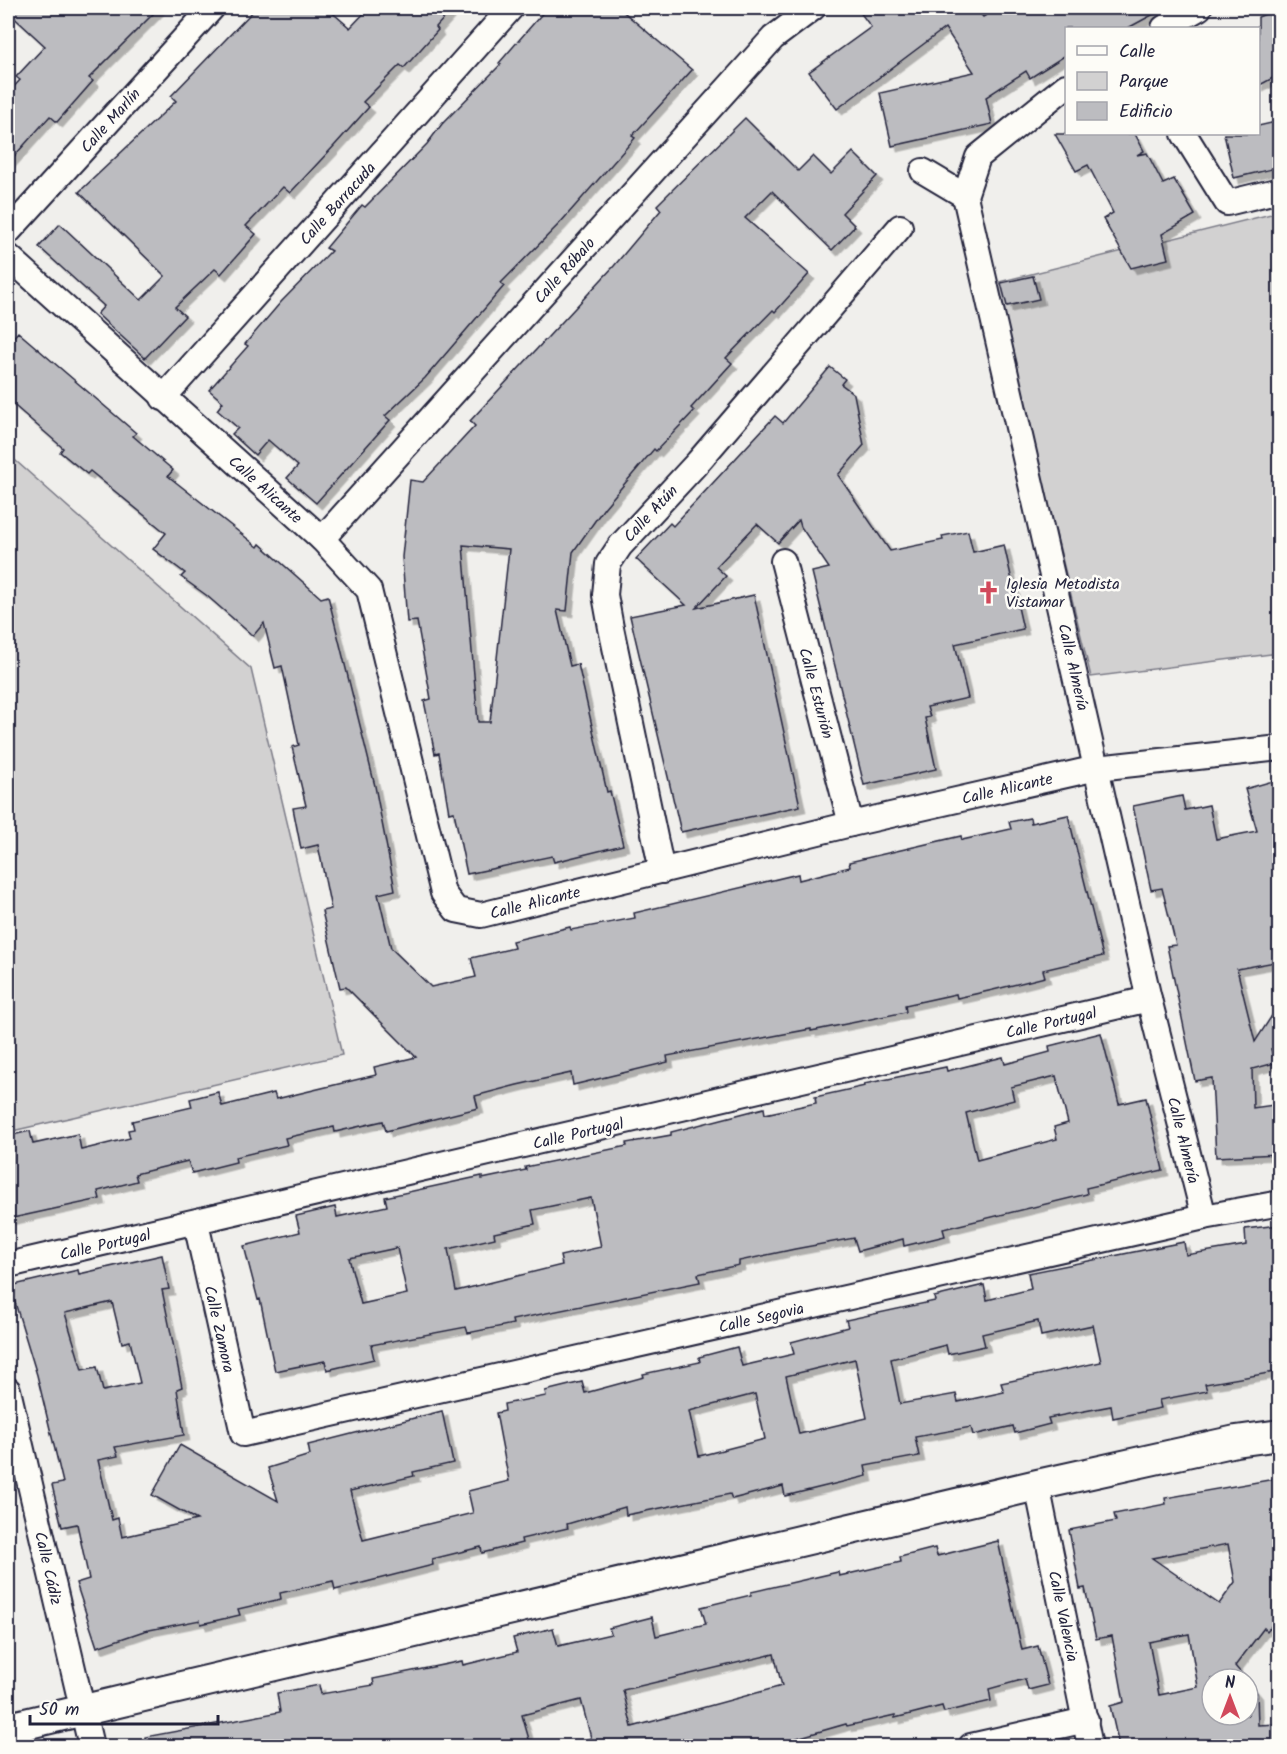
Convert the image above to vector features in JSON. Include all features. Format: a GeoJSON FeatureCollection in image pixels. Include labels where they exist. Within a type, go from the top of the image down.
{"type":"FeatureCollection","features":[{"type":"Feature","properties":{"kind":"street","name":"Calle Marlín"},"geometry":{"type":"LineString","coordinates":[[8,232],[212,8]]}},
{"type":"Feature","properties":{"kind":"street","name":"Calle Barracuda"},"geometry":{"type":"LineString","coordinates":[[163,398],[511,8]]}},
{"type":"Feature","properties":{"kind":"street","name":"Calle Róbalo"},"geometry":{"type":"LineString","coordinates":[[322,539],[773,38],[813,8]]}},
{"type":"Feature","properties":{"kind":"street"},"geometry":{"type":"LineString","coordinates":[[1166,27],[1199,8]]}},
{"type":"Feature","properties":{"kind":"street"},"geometry":{"type":"LineString","coordinates":[[923,171],[965,196],[978,157],[1065,87]]}},
{"type":"Feature","properties":{"kind":"street"},"geometry":{"type":"LineString","coordinates":[[1185,135],[1227,202],[1280,190]]}},
{"type":"Feature","properties":{"kind":"street","name":"Calle Almería"},"geometry":{"type":"LineString","coordinates":[[965,196],[1149,999],[1204,1217]]}},
{"type":"Feature","properties":{"kind":"street","name":"Calle Atún"},"geometry":{"type":"LineString","coordinates":[[662,871],[610,628],[605,595],[608,564],[620,546],[698,462],[900,227]]}},
{"type":"Feature","properties":{"kind":"street","name":"Calle Alicante"},"geometry":{"type":"LineString","coordinates":[[8,256],[322,539],[369,590],[443,892],[456,909],[481,915],[851,824],[1097,768],[1280,748]]}},
{"type":"Feature","properties":{"kind":"street","name":"Calle Esturión"},"geometry":{"type":"LineString","coordinates":[[783,561],[851,824]]}},
{"type":"Feature","properties":{"kind":"street","name":"Calle Portugal"},"geometry":{"type":"LineString","coordinates":[[8,1265],[1149,999]]}},
{"type":"Feature","properties":{"kind":"street","name":"Calle Segovia"},"geometry":{"type":"LineString","coordinates":[[243,1434],[1204,1217],[1280,1203]]}},
{"type":"Feature","properties":{"kind":"street","name":"Calle Zamora"},"geometry":{"type":"LineString","coordinates":[[196,1223],[243,1434]]}},
{"type":"Feature","properties":{"kind":"street","name":"Calle Cádiz"},"geometry":{"type":"LineString","coordinates":[[8,1390],[91,1746]]}},
{"type":"Feature","properties":{"kind":"street"},"geometry":{"type":"LineString","coordinates":[[8,1728],[1037,1485],[1236,1441],[1280,1435]]}},
{"type":"Feature","properties":{"kind":"street","name":"Calle Valencia"},"geometry":{"type":"LineString","coordinates":[[1037,1485],[1090,1746]]}},
{"type":"Feature","properties":{"kind":"street"},"geometry":{"type":"LineString","coordinates":[[971,1746],[1086,1720]]}},
{"type":"Feature","properties":{"kind":"green space"},"geometry":{"type":"Polygon","coordinates":[[[1279,212],[1279,653],[1091,677],[995,283],[1279,212]]]}},
{"type":"Feature","properties":{"kind":"green space"},"geometry":{"type":"Polygon","coordinates":[[[8,454],[251,669],[342,1055],[8,1132],[8,454]]]}},
{"type":"Feature","properties":{"kind":"building"},"geometry":{"type":"Polygon","coordinates":[[[8,8],[159,8],[89,78],[93,81],[57,122],[50,116],[8,163],[8,93],[20,80],[16,77],[45,46],[8,12],[8,8]]]}},
{"type":"Feature","properties":{"kind":"building"},"geometry":{"type":"Polygon","coordinates":[[[256,8],[327,8],[350,28],[369,8],[453,8],[436,27],[438,30],[404,68],[400,65],[363,102],[369,107],[290,193],[283,187],[246,226],[256,234],[221,274],[215,269],[175,307],[185,316],[145,358],[97,314],[104,306],[39,247],[60,224],[141,300],[165,276],[79,192],[176,101],[171,96],[256,8]]]}},
{"type":"Feature","properties":{"kind":"building"},"geometry":{"type":"Polygon","coordinates":[[[547,8],[619,8],[692,70],[632,136],[635,138],[560,223],[501,283],[504,286],[425,378],[385,416],[390,420],[316,503],[287,478],[298,466],[268,440],[255,455],[232,434],[238,428],[217,410],[223,402],[209,390],[248,346],[245,344],[281,302],[331,251],[326,248],[362,205],[365,207],[427,144],[442,124],[501,64],[499,63],[547,8]]]}},
{"type":"Feature","properties":{"kind":"building"},"geometry":{"type":"Polygon","coordinates":[[[857,8],[976,8],[983,17],[998,8],[1165,8],[1130,27],[1065,27],[1065,56],[1030,78],[1026,71],[986,97],[992,124],[892,146],[880,93],[974,72],[945,28],[837,109],[809,72],[871,27],[857,8]]]}},
{"type":"Feature","properties":{"kind":"building"},"geometry":{"type":"Polygon","coordinates":[[[1280,8],[1280,74],[1260,85],[1260,27],[1258,27],[1258,17],[1280,8]]]}},
{"type":"Feature","properties":{"kind":"building"},"geometry":{"type":"Polygon","coordinates":[[[745,118],[798,171],[813,156],[831,174],[853,152],[877,176],[842,213],[855,226],[832,250],[772,191],[745,218],[809,274],[775,312],[773,310],[726,358],[732,363],[691,408],[694,411],[656,451],[654,449],[604,508],[573,552],[567,611],[557,610],[570,666],[578,664],[607,792],[610,791],[623,845],[554,862],[552,856],[467,874],[454,812],[449,813],[439,753],[435,754],[424,701],[431,699],[417,621],[407,622],[402,557],[410,480],[423,482],[475,426],[470,421],[614,266],[661,210],[657,205],[745,118]],[[463,545],[478,722],[490,722],[509,549],[463,545]]]}},
{"type":"Feature","properties":{"kind":"building"},"geometry":{"type":"Polygon","coordinates":[[[1280,121],[1280,167],[1234,178],[1224,135],[1260,135],[1260,126],[1280,121]]]}},
{"type":"Feature","properties":{"kind":"building"},"geometry":{"type":"Polygon","coordinates":[[[1055,134],[1136,135],[1144,151],[1137,155],[1147,153],[1163,184],[1174,179],[1195,215],[1162,234],[1168,259],[1131,268],[1103,219],[1113,213],[1088,165],[1076,171],[1055,134]]]}},
{"type":"Feature","properties":{"kind":"building"},"geometry":{"type":"Polygon","coordinates":[[[1033,276],[1039,299],[1007,306],[1001,283],[1033,276]]]}},
{"type":"Feature","properties":{"kind":"building"},"geometry":{"type":"Polygon","coordinates":[[[18,332],[136,433],[133,436],[173,470],[168,476],[258,547],[260,544],[321,598],[328,596],[375,786],[395,890],[378,894],[391,948],[431,987],[476,977],[471,958],[514,948],[512,941],[570,927],[571,930],[635,918],[634,913],[798,874],[799,880],[850,867],[849,862],[961,836],[962,840],[1011,829],[1009,822],[1030,818],[1031,823],[1068,815],[1103,956],[1043,970],[1045,977],[993,990],[957,998],[956,994],[905,1005],[906,1012],[667,1056],[668,1062],[573,1085],[571,1073],[517,1085],[475,1096],[478,1108],[386,1131],[383,1121],[335,1132],[334,1127],[285,1138],[287,1145],[235,1157],[236,1162],[192,1173],[188,1161],[135,1174],[137,1181],[98,1191],[100,1199],[8,1219],[8,1136],[30,1131],[33,1144],[78,1134],[81,1150],[130,1138],[128,1130],[134,1129],[132,1121],[192,1107],[190,1099],[218,1092],[222,1106],[274,1093],[276,1099],[376,1075],[374,1067],[416,1057],[346,987],[340,988],[322,911],[331,909],[318,845],[301,849],[293,808],[306,806],[292,747],[299,745],[282,666],[275,668],[264,623],[253,636],[206,595],[181,577],[185,573],[153,549],[166,533],[90,471],[87,474],[60,452],[63,448],[8,400],[8,343],[18,332]]]}},
{"type":"Feature","properties":{"kind":"building"},"geometry":{"type":"Polygon","coordinates":[[[830,367],[845,379],[841,384],[854,394],[864,445],[838,475],[890,551],[943,540],[942,536],[968,531],[973,552],[1004,545],[1023,629],[955,644],[968,698],[927,707],[930,717],[925,718],[936,769],[864,785],[812,572],[829,568],[801,527],[799,520],[778,543],[757,524],[716,567],[726,576],[696,608],[754,595],[800,806],[681,832],[630,616],[686,605],[636,559],[670,523],[673,526],[775,416],[783,423],[830,367]]]}},
{"type":"Feature","properties":{"kind":"building"},"geometry":{"type":"Polygon","coordinates":[[[1280,779],[1280,961],[1237,969],[1255,1042],[1280,1003],[1280,1048],[1271,1049],[1275,1063],[1252,1069],[1253,1108],[1280,1104],[1280,1154],[1216,1157],[1212,1078],[1195,1081],[1167,946],[1176,945],[1162,888],[1151,890],[1133,806],[1182,796],[1185,810],[1209,805],[1216,839],[1257,831],[1245,789],[1280,779]]]}},
{"type":"Feature","properties":{"kind":"building"},"geometry":{"type":"Polygon","coordinates":[[[1101,1033],[1119,1104],[1146,1098],[1163,1170],[1086,1188],[1087,1194],[943,1229],[945,1236],[904,1246],[903,1239],[858,1251],[854,1238],[795,1249],[739,1261],[739,1265],[698,1274],[700,1282],[512,1320],[513,1324],[468,1333],[466,1327],[371,1345],[374,1359],[327,1370],[325,1361],[275,1371],[260,1299],[258,1300],[244,1246],[300,1232],[296,1216],[335,1207],[337,1217],[387,1206],[385,1197],[482,1176],[482,1179],[526,1170],[525,1167],[627,1146],[626,1143],[671,1135],[671,1132],[764,1108],[765,1114],[816,1103],[815,1097],[865,1086],[864,1084],[946,1067],[947,1071],[1003,1057],[1005,1064],[1050,1052],[1049,1046],[1101,1033]],[[1056,1076],[1011,1087],[1014,1100],[966,1113],[977,1160],[1057,1139],[1054,1127],[1068,1123],[1056,1076]],[[591,1198],[532,1210],[535,1224],[494,1233],[495,1238],[448,1249],[456,1291],[562,1265],[560,1256],[601,1247],[591,1198]],[[397,1248],[349,1258],[361,1304],[407,1294],[397,1248]]]}},
{"type":"Feature","properties":{"kind":"building"},"geometry":{"type":"Polygon","coordinates":[[[1280,1225],[1280,1371],[1205,1384],[1207,1391],[1159,1400],[1161,1408],[1113,1418],[1111,1406],[1048,1418],[1050,1424],[1015,1433],[1013,1426],[973,1435],[971,1427],[915,1437],[919,1456],[865,1466],[867,1476],[785,1496],[783,1486],[732,1499],[730,1494],[626,1515],[625,1507],[567,1524],[568,1528],[521,1539],[522,1543],[482,1553],[481,1547],[432,1559],[433,1565],[335,1590],[333,1581],[280,1593],[281,1599],[238,1609],[240,1615],[201,1624],[200,1620],[144,1631],[97,1647],[76,1583],[89,1579],[77,1524],[62,1527],[52,1485],[63,1483],[37,1375],[10,1286],[78,1270],[79,1274],[162,1255],[169,1289],[162,1290],[182,1387],[177,1389],[184,1435],[115,1447],[118,1456],[98,1460],[112,1520],[118,1518],[122,1537],[197,1520],[152,1495],[180,1445],[278,1501],[268,1468],[310,1455],[308,1445],[442,1411],[453,1463],[413,1472],[414,1476],[350,1491],[363,1540],[473,1513],[468,1491],[509,1481],[496,1413],[505,1411],[504,1404],[546,1396],[545,1391],[582,1382],[585,1393],[644,1377],[643,1374],[700,1362],[699,1357],[737,1347],[742,1366],[794,1354],[791,1342],[848,1327],[846,1320],[935,1301],[934,1297],[984,1285],[987,1300],[1031,1289],[1028,1273],[1184,1242],[1186,1255],[1246,1245],[1245,1229],[1280,1225]],[[112,1302],[65,1313],[82,1370],[97,1367],[103,1391],[140,1383],[130,1341],[122,1343],[112,1302]],[[1038,1321],[982,1334],[985,1346],[948,1354],[946,1345],[891,1359],[900,1404],[956,1394],[958,1402],[1004,1392],[1001,1383],[1101,1362],[1093,1325],[1041,1336],[1038,1321]],[[855,1359],[786,1376],[799,1434],[867,1418],[855,1359]],[[755,1394],[689,1411],[699,1456],[765,1439],[755,1394]]]}},
{"type":"Feature","properties":{"kind":"building"},"geometry":{"type":"Polygon","coordinates":[[[1280,1478],[1280,1616],[1267,1631],[1264,1628],[1236,1667],[1200,1667],[1200,1727],[1260,1727],[1260,1725],[1280,1724],[1280,1746],[1230,1746],[1230,1744],[1119,1746],[1110,1706],[1124,1702],[1112,1636],[1096,1639],[1085,1588],[1080,1589],[1069,1530],[1116,1521],[1114,1514],[1166,1504],[1165,1498],[1280,1478]],[[1228,1544],[1152,1558],[1219,1604],[1235,1582],[1228,1544]],[[1189,1634],[1149,1642],[1159,1695],[1198,1687],[1189,1634]]]}},
{"type":"Feature","properties":{"kind":"building"},"geometry":{"type":"Polygon","coordinates":[[[998,1541],[1022,1650],[1038,1646],[1048,1685],[1028,1690],[1025,1679],[989,1689],[991,1701],[944,1712],[942,1706],[895,1718],[895,1715],[847,1726],[846,1724],[769,1746],[697,1746],[696,1740],[672,1746],[585,1746],[584,1740],[591,1738],[581,1700],[522,1715],[531,1746],[146,1746],[145,1737],[280,1712],[277,1693],[319,1685],[321,1694],[374,1685],[373,1679],[462,1661],[463,1665],[517,1652],[513,1638],[553,1628],[558,1646],[611,1634],[609,1628],[652,1617],[656,1636],[706,1624],[701,1607],[751,1595],[751,1592],[838,1572],[839,1576],[901,1562],[900,1557],[935,1548],[937,1556],[998,1541]],[[774,1654],[623,1690],[632,1727],[782,1686],[774,1654]]]}},
{"type":"Feature","properties":{"kind":"place","name":"Iglesia Metodista Vistamar"},"geometry":{"type":"Point","coordinates":[988,592]}}]}
